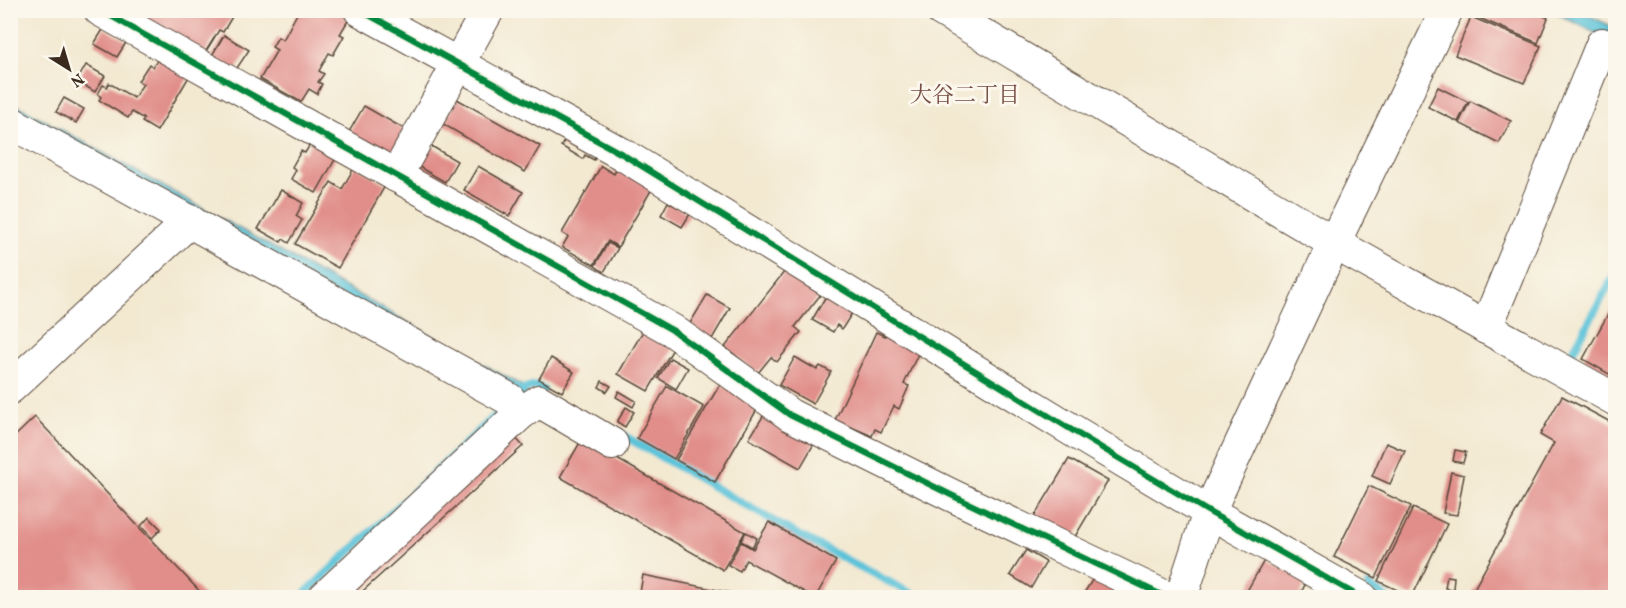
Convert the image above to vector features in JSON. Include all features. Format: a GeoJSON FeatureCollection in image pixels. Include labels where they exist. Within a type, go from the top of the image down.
{"type":"FeatureCollection","features":[{"type":"Feature","properties":{"kind":"street"},"geometry":{"type":"LineString","coordinates":[[100,10],[672,330],[790,415],[951,495],[1168,597]]}},
{"type":"Feature","properties":{"kind":"street"},"geometry":{"type":"LineString","coordinates":[[360,10],[622,154],[1209,512],[1362,597]]}},
{"type":"Feature","properties":{"kind":"street"},"geometry":{"type":"LineString","coordinates":[[396,176],[488,10]]}},
{"type":"Feature","properties":{"kind":"street"},"geometry":{"type":"LineString","coordinates":[[941,10],[1334,243],[1616,400]]}},
{"type":"Feature","properties":{"kind":"street"},"geometry":{"type":"LineString","coordinates":[[1181,597],[1209,512],[1334,243],[1447,10]]}},
{"type":"Feature","properties":{"kind":"street"},"geometry":{"type":"LineString","coordinates":[[1486,328],[1602,44]]}},
{"type":"Feature","properties":{"kind":"street"},"geometry":{"type":"LineString","coordinates":[[10,122],[509,399],[520,414]]}},
{"type":"Feature","properties":{"kind":"street"},"geometry":{"type":"LineString","coordinates":[[10,388],[190,221]]}},
{"type":"Feature","properties":{"kind":"street"},"geometry":{"type":"LineString","coordinates":[[324,597],[520,414],[538,400],[612,444]]}},
{"type":"Feature","properties":{"kind":"water"},"geometry":{"type":"Polygon","coordinates":[[[1552,11],[1580,11],[1615,28],[1615,43],[1552,11]]]}},
{"type":"Feature","properties":{"kind":"water"},"geometry":{"type":"Polygon","coordinates":[[[10,101],[526,388],[528,401],[11,114],[10,101]]]}},
{"type":"Feature","properties":{"kind":"building"},"geometry":{"type":"Polygon","coordinates":[[[133,10],[166,10],[172,14],[174,10],[236,10],[223,32],[219,30],[203,56],[132,13],[133,10]]]}},
{"type":"Feature","properties":{"kind":"building"},"geometry":{"type":"Polygon","coordinates":[[[299,10],[334,10],[349,19],[340,34],[344,36],[333,55],[329,53],[319,71],[324,74],[318,82],[322,84],[317,94],[309,89],[301,102],[260,79],[277,50],[272,47],[278,37],[283,40],[299,10]]]}},
{"type":"Feature","properties":{"kind":"building"},"geometry":{"type":"Polygon","coordinates":[[[1474,10],[1530,10],[1548,18],[1538,43],[1472,15],[1474,10]]]}},
{"type":"Feature","properties":{"kind":"building"},"geometry":{"type":"Polygon","coordinates":[[[1471,17],[1541,46],[1524,83],[1455,55],[1471,17]]]}},
{"type":"Feature","properties":{"kind":"building"},"geometry":{"type":"Polygon","coordinates":[[[104,28],[127,41],[117,57],[94,44],[104,28]]]}},
{"type":"Feature","properties":{"kind":"building"},"geometry":{"type":"Polygon","coordinates":[[[224,35],[249,50],[235,71],[211,57],[224,35]]]}},
{"type":"Feature","properties":{"kind":"building"},"geometry":{"type":"Polygon","coordinates":[[[159,57],[190,75],[157,131],[142,122],[144,119],[132,112],[128,118],[99,100],[101,97],[98,94],[103,85],[107,87],[109,83],[134,98],[143,84],[138,81],[149,64],[153,67],[159,57]]]}},
{"type":"Feature","properties":{"kind":"building"},"geometry":{"type":"Polygon","coordinates":[[[86,65],[105,76],[95,92],[77,81],[86,65]]]}},
{"type":"Feature","properties":{"kind":"building"},"geometry":{"type":"Polygon","coordinates":[[[1438,87],[1468,102],[1458,122],[1428,107],[1438,87]]]}},
{"type":"Feature","properties":{"kind":"building"},"geometry":{"type":"Polygon","coordinates":[[[64,98],[84,109],[76,123],[56,112],[64,98]]]}},
{"type":"Feature","properties":{"kind":"building"},"geometry":{"type":"Polygon","coordinates":[[[457,99],[540,146],[525,172],[443,124],[457,99]]]}},
{"type":"Feature","properties":{"kind":"building"},"geometry":{"type":"Polygon","coordinates":[[[1470,101],[1511,121],[1499,143],[1459,123],[1470,101]]]}},
{"type":"Feature","properties":{"kind":"building"},"geometry":{"type":"Polygon","coordinates":[[[364,106],[408,131],[393,158],[349,132],[364,106]]]}},
{"type":"Feature","properties":{"kind":"building"},"geometry":{"type":"Polygon","coordinates":[[[569,133],[600,150],[594,160],[585,155],[583,159],[561,146],[569,133]]]}},
{"type":"Feature","properties":{"kind":"building"},"geometry":{"type":"Polygon","coordinates":[[[312,141],[337,156],[316,193],[291,179],[296,170],[292,167],[301,151],[305,153],[312,141]]]}},
{"type":"Feature","properties":{"kind":"building"},"geometry":{"type":"Polygon","coordinates":[[[426,143],[457,161],[445,182],[414,164],[426,143]]]}},
{"type":"Feature","properties":{"kind":"building"},"geometry":{"type":"Polygon","coordinates":[[[621,162],[656,182],[618,247],[608,241],[594,265],[562,247],[568,237],[562,233],[601,166],[614,174],[621,162]]]}},
{"type":"Feature","properties":{"kind":"building"},"geometry":{"type":"Polygon","coordinates":[[[355,166],[386,184],[338,268],[295,244],[331,182],[342,189],[355,166]]]}},
{"type":"Feature","properties":{"kind":"building"},"geometry":{"type":"Polygon","coordinates":[[[478,166],[523,192],[509,216],[464,190],[478,166]]]}},
{"type":"Feature","properties":{"kind":"building"},"geometry":{"type":"Polygon","coordinates":[[[281,190],[303,203],[296,216],[302,220],[289,243],[283,239],[281,242],[258,229],[281,190]]]}},
{"type":"Feature","properties":{"kind":"building"},"geometry":{"type":"Polygon","coordinates":[[[668,202],[690,214],[682,227],[661,215],[668,202]]]}},
{"type":"Feature","properties":{"kind":"building"},"geometry":{"type":"Polygon","coordinates":[[[608,243],[618,248],[604,272],[595,266],[608,243]]]}},
{"type":"Feature","properties":{"kind":"building"},"geometry":{"type":"Polygon","coordinates":[[[788,267],[822,293],[795,327],[801,332],[777,362],[771,357],[758,373],[725,347],[788,267]]]}},
{"type":"Feature","properties":{"kind":"building"},"geometry":{"type":"Polygon","coordinates":[[[829,291],[852,313],[842,329],[837,325],[833,332],[812,320],[829,291]]]}},
{"type":"Feature","properties":{"kind":"building"},"geometry":{"type":"Polygon","coordinates":[[[707,295],[730,308],[712,339],[689,325],[707,295]]]}},
{"type":"Feature","properties":{"kind":"building"},"geometry":{"type":"Polygon","coordinates":[[[1616,300],[1616,378],[1583,359],[1616,300]]]}},
{"type":"Feature","properties":{"kind":"building"},"geometry":{"type":"Polygon","coordinates":[[[890,326],[924,341],[904,384],[909,386],[899,409],[894,406],[881,432],[875,429],[872,436],[835,420],[876,332],[885,336],[890,326]]]}},
{"type":"Feature","properties":{"kind":"building"},"geometry":{"type":"Polygon","coordinates":[[[643,331],[673,349],[648,391],[618,374],[643,331]]]}},
{"type":"Feature","properties":{"kind":"building"},"geometry":{"type":"Polygon","coordinates":[[[795,357],[817,370],[820,366],[831,372],[813,404],[779,385],[795,357]]]}},
{"type":"Feature","properties":{"kind":"building"},"geometry":{"type":"Polygon","coordinates":[[[551,358],[574,372],[562,392],[539,379],[551,358]]]}},
{"type":"Feature","properties":{"kind":"building"},"geometry":{"type":"Polygon","coordinates":[[[670,358],[688,368],[676,389],[658,378],[670,358]]]}},
{"type":"Feature","properties":{"kind":"building"},"geometry":{"type":"Polygon","coordinates":[[[602,381],[611,386],[607,392],[599,387],[602,381]]]}},
{"type":"Feature","properties":{"kind":"building"},"geometry":{"type":"Polygon","coordinates":[[[720,384],[759,406],[715,482],[676,460],[720,384]]]}},
{"type":"Feature","properties":{"kind":"building"},"geometry":{"type":"Polygon","coordinates":[[[667,386],[704,407],[674,459],[637,438],[667,386]]]}},
{"type":"Feature","properties":{"kind":"building"},"geometry":{"type":"Polygon","coordinates":[[[619,391],[636,401],[633,407],[616,397],[619,391]]]}},
{"type":"Feature","properties":{"kind":"building"},"geometry":{"type":"Polygon","coordinates":[[[1562,396],[1616,425],[1616,598],[1469,598],[1554,443],[1540,435],[1562,396]]]}},
{"type":"Feature","properties":{"kind":"building"},"geometry":{"type":"Polygon","coordinates":[[[626,407],[634,412],[625,427],[617,422],[626,407]]]}},
{"type":"Feature","properties":{"kind":"building"},"geometry":{"type":"Polygon","coordinates":[[[765,413],[815,442],[800,468],[749,439],[765,413]]]}},
{"type":"Feature","properties":{"kind":"building"},"geometry":{"type":"Polygon","coordinates":[[[35,417],[206,598],[10,598],[10,441],[35,417]]]}},
{"type":"Feature","properties":{"kind":"building"},"geometry":{"type":"Polygon","coordinates":[[[513,435],[523,446],[355,598],[340,598],[513,435]]]}},
{"type":"Feature","properties":{"kind":"building"},"geometry":{"type":"Polygon","coordinates":[[[582,439],[745,532],[723,570],[560,477],[582,439]]]}},
{"type":"Feature","properties":{"kind":"building"},"geometry":{"type":"Polygon","coordinates":[[[1386,443],[1405,451],[1390,484],[1372,476],[1386,443]]]}},
{"type":"Feature","properties":{"kind":"building"},"geometry":{"type":"Polygon","coordinates":[[[1455,450],[1466,452],[1463,463],[1453,461],[1455,450]]]}},
{"type":"Feature","properties":{"kind":"building"},"geometry":{"type":"Polygon","coordinates":[[[1069,459],[1108,481],[1073,540],[1034,517],[1069,459]]]}},
{"type":"Feature","properties":{"kind":"building"},"geometry":{"type":"Polygon","coordinates":[[[1451,472],[1464,475],[1457,515],[1443,513],[1451,472]]]}},
{"type":"Feature","properties":{"kind":"building"},"geometry":{"type":"Polygon","coordinates":[[[1369,486],[1411,506],[1376,578],[1334,557],[1369,486]]]}},
{"type":"Feature","properties":{"kind":"building"},"geometry":{"type":"Polygon","coordinates":[[[1413,508],[1447,524],[1412,597],[1378,581],[1413,508]]]}},
{"type":"Feature","properties":{"kind":"building"},"geometry":{"type":"Polygon","coordinates":[[[149,517],[161,529],[152,538],[141,526],[149,517]]]}},
{"type":"Feature","properties":{"kind":"building"},"geometry":{"type":"Polygon","coordinates":[[[769,522],[836,561],[815,598],[746,560],[740,571],[728,565],[741,542],[753,549],[769,522]]]}},
{"type":"Feature","properties":{"kind":"building"},"geometry":{"type":"Polygon","coordinates":[[[746,532],[757,538],[752,547],[741,541],[746,532]]]}},
{"type":"Feature","properties":{"kind":"building"},"geometry":{"type":"Polygon","coordinates":[[[1026,550],[1046,562],[1031,588],[1010,575],[1026,550]]]}},
{"type":"Feature","properties":{"kind":"building"},"geometry":{"type":"Polygon","coordinates":[[[1265,559],[1307,581],[1298,598],[1243,598],[1265,559]]]}},
{"type":"Feature","properties":{"kind":"building"},"geometry":{"type":"Polygon","coordinates":[[[643,575],[747,596],[746,598],[639,598],[643,575]]]}},
{"type":"Feature","properties":{"kind":"building"},"geometry":{"type":"Polygon","coordinates":[[[1447,576],[1454,577],[1453,589],[1445,588],[1447,576]]]}},
{"type":"Feature","properties":{"kind":"building"},"geometry":{"type":"Polygon","coordinates":[[[1094,577],[1128,598],[1081,598],[1094,577]]]}},
{"type":"Feature","properties":{"kind":"waterway"},"geometry":{"type":"LineString","coordinates":[[1572,362],[1568,360],[1616,272]]}},
{"type":"Feature","properties":{"kind":"waterway"},"geometry":{"type":"LineString","coordinates":[[518,390],[536,386],[543,390]]}},
{"type":"Feature","properties":{"kind":"waterway"},"geometry":{"type":"LineString","coordinates":[[300,598],[496,415]]}},
{"type":"Feature","properties":{"kind":"waterway"},"geometry":{"type":"LineString","coordinates":[[619,433],[789,530],[920,598]]}},
{"type":"Feature","properties":{"kind":"waterway"},"geometry":{"type":"LineString","coordinates":[[1368,586],[1387,598]]}},
{"type":"Feature","properties":{"kind":"cycle path"},"geometry":{"type":"LineString","coordinates":[[100,10],[672,330],[790,415],[951,495],[1168,598]]}},
{"type":"Feature","properties":{"kind":"cycle path"},"geometry":{"type":"LineString","coordinates":[[360,10],[622,154],[1080,435],[1209,512],[1362,598]]}},
{"type":"Feature","properties":{"kind":"district","name":"大谷二丁目"},"geometry":{"type":"Point","coordinates":[965,94]}}]}
